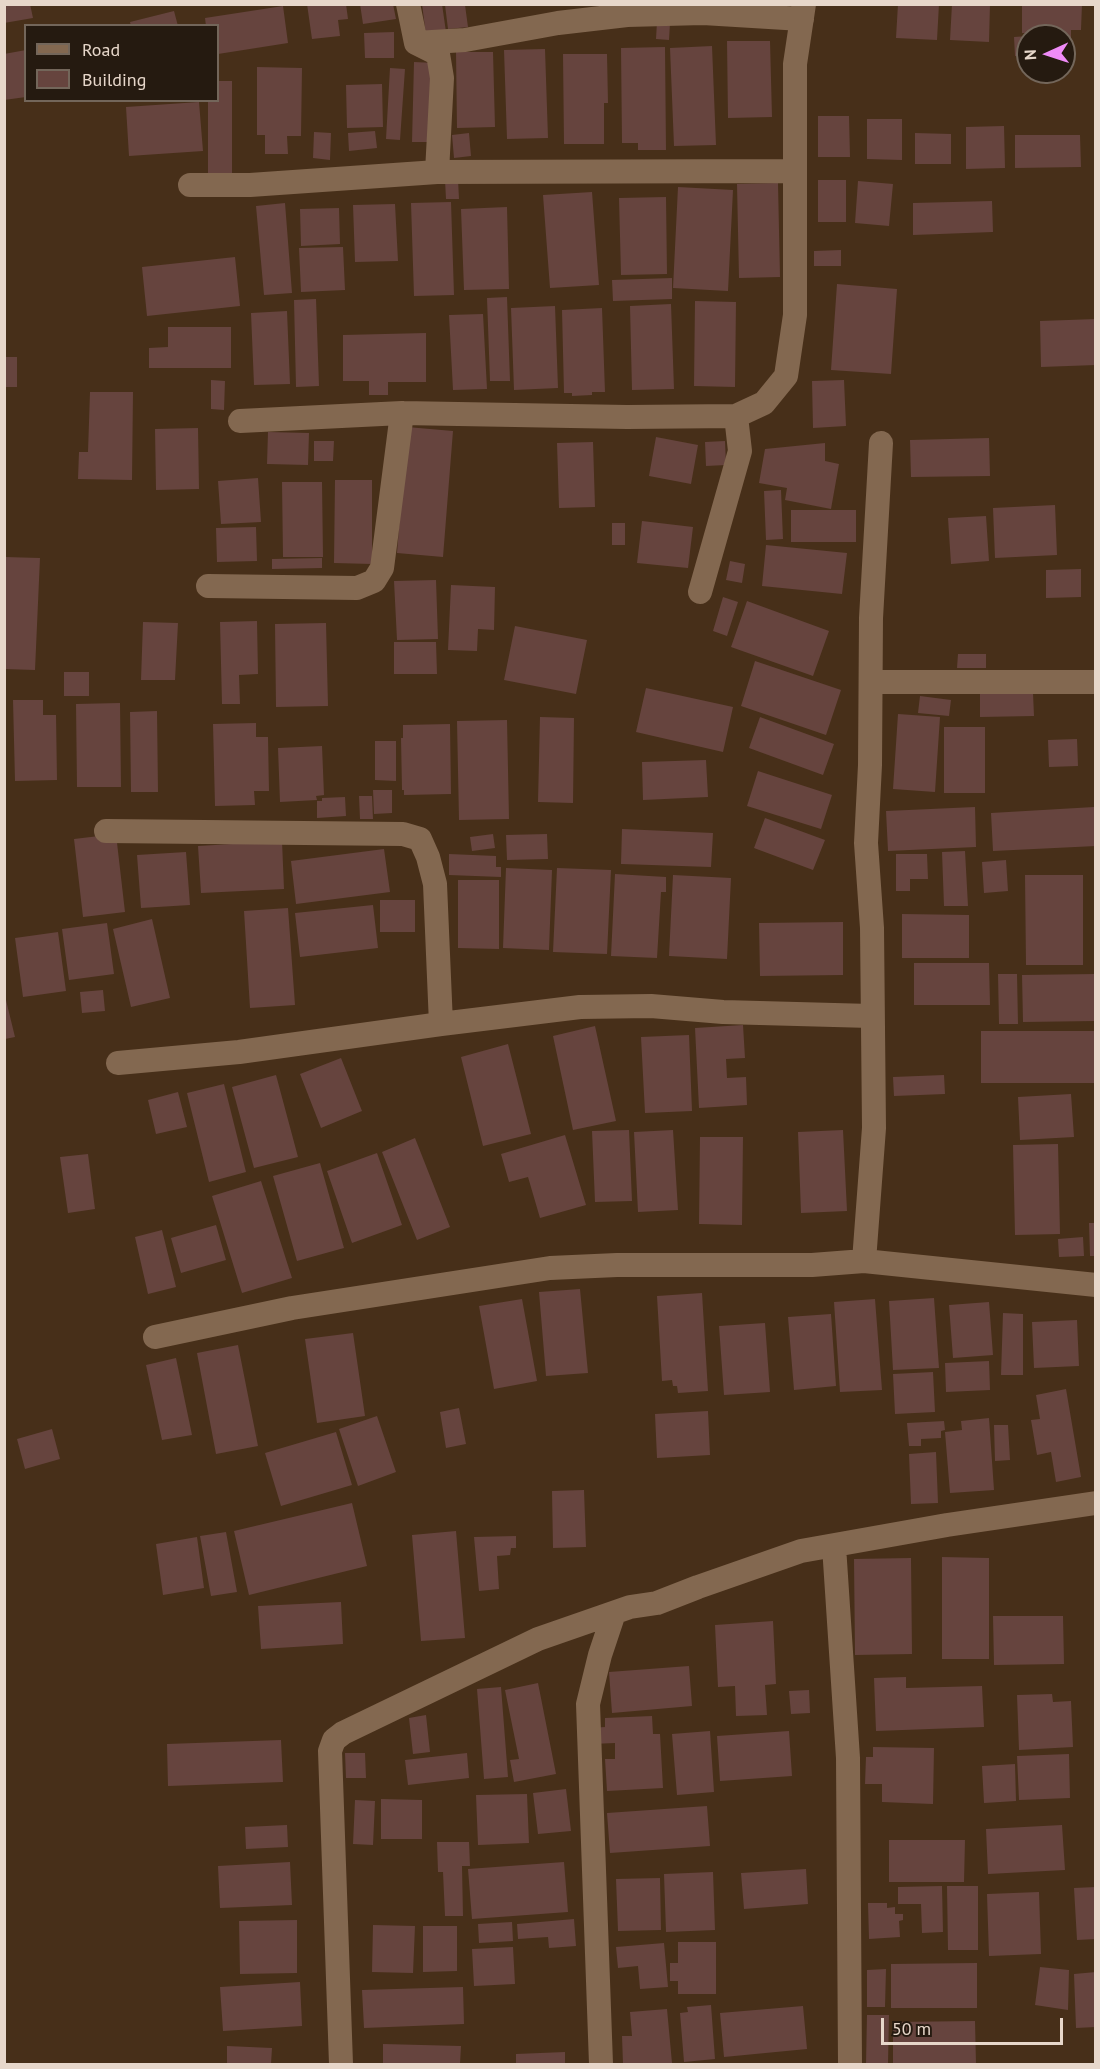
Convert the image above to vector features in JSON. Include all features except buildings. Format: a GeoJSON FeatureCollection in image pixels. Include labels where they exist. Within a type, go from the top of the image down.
{"type":"FeatureCollection","features":[{"type":"Feature","properties":{"kind":"street"},"geometry":{"type":"LineString","coordinates":[[408,4],[416,43]]}},
{"type":"Feature","properties":{"kind":"street"},"geometry":{"type":"LineString","coordinates":[[240,422],[402,413],[627,417],[736,416],[764,403],[786,376],[795,315],[795,64],[803,12],[627,15],[558,23],[465,40],[416,43]]}},
{"type":"Feature","properties":{"kind":"street"},"geometry":{"type":"LineString","coordinates":[[416,43],[438,54],[442,78],[437,172]]}},
{"type":"Feature","properties":{"kind":"street"},"geometry":{"type":"LineString","coordinates":[[189,185],[250,185],[437,172],[795,171]]}},
{"type":"Feature","properties":{"kind":"street"},"geometry":{"type":"LineString","coordinates":[[208,586],[357,588],[374,580],[382,568],[402,413]]}},
{"type":"Feature","properties":{"kind":"street"},"geometry":{"type":"LineString","coordinates":[[700,592],[740,451],[736,416]]}},
{"type":"Feature","properties":{"kind":"street"},"geometry":{"type":"LineString","coordinates":[[864,1261],[874,1128],[871,1016],[872,928],[866,843],[870,765],[871,618],[881,443]]}},
{"type":"Feature","properties":{"kind":"street"},"geometry":{"type":"LineString","coordinates":[[871,682],[1095,682]]}},
{"type":"Feature","properties":{"kind":"street"},"geometry":{"type":"LineString","coordinates":[[106,831],[403,834],[420,839],[428,857],[435,884],[441,1023]]}},
{"type":"Feature","properties":{"kind":"street"},"geometry":{"type":"LineString","coordinates":[[118,1063],[239,1052],[441,1023],[580,1007],[651,1006],[723,1012],[871,1016]]}},
{"type":"Feature","properties":{"kind":"street"},"geometry":{"type":"LineString","coordinates":[[155,1337],[292,1308],[550,1268],[617,1265],[812,1265],[864,1261],[1095,1285]]}},
{"type":"Feature","properties":{"kind":"street"},"geometry":{"type":"LineString","coordinates":[[341,2064],[330,1751],[334,1740],[343,1733],[538,1639],[630,1607],[657,1603],[801,1551],[946,1525],[1095,1503]]}},
{"type":"Feature","properties":{"kind":"street"},"geometry":{"type":"LineString","coordinates":[[834,1546],[848,1758],[850,2064]]}},
{"type":"Feature","properties":{"kind":"street"},"geometry":{"type":"LineString","coordinates":[[601,2064],[588,1704],[600,1655],[614,1613]]}}]}
